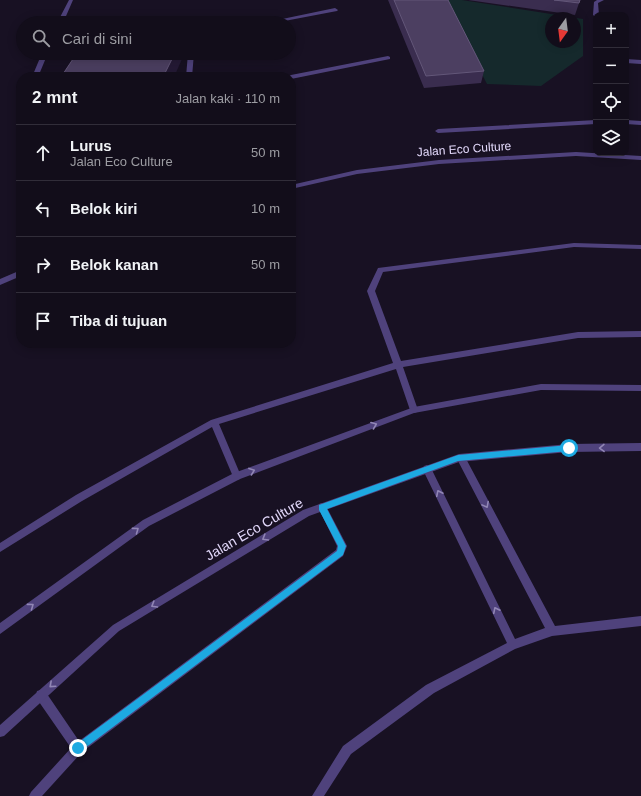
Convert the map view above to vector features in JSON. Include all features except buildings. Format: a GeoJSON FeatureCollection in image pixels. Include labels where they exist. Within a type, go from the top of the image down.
{"type":"FeatureCollection","features":[{"type":"Feature","properties":{"kind":"street"},"geometry":{"type":"LineString","coordinates":[[63,16],[71,0]]}},
{"type":"Feature","properties":{"kind":"street"},"geometry":{"type":"LineString","coordinates":[[596,12],[596,2],[602,0]]}},
{"type":"Feature","properties":{"kind":"street"},"geometry":{"type":"LineString","coordinates":[[296,17],[335,10]]}},
{"type":"Feature","properties":{"kind":"street"},"geometry":{"type":"LineString","coordinates":[[296,76],[388,58]]}},
{"type":"Feature","properties":{"kind":"street"},"geometry":{"type":"LineString","coordinates":[[37,72],[42,60]]}},
{"type":"Feature","properties":{"kind":"street"},"geometry":{"type":"LineString","coordinates":[[189,72],[190,60]]}},
{"type":"Feature","properties":{"kind":"street"},"geometry":{"type":"LineString","coordinates":[[629,60],[641,62]]}},
{"type":"Feature","properties":{"kind":"street"},"geometry":{"type":"LineString","coordinates":[[438,131],[593,122]]}},
{"type":"Feature","properties":{"kind":"street"},"geometry":{"type":"LineString","coordinates":[[629,122],[641,123]]}},
{"type":"Feature","properties":{"kind":"street","name":"Jalan Eco Culture"},"geometry":{"type":"LineString","coordinates":[[296,186],[358,172],[439,162],[576,154],[641,158]]}},
{"type":"Feature","properties":{"kind":"street"},"geometry":{"type":"LineString","coordinates":[[414,410],[371,292],[380,270],[574,245],[641,247]]}},
{"type":"Feature","properties":{"kind":"street"},"geometry":{"type":"LineString","coordinates":[[0,282],[16,276]]}},
{"type":"Feature","properties":{"kind":"street"},"geometry":{"type":"LineString","coordinates":[[0,548],[79,498],[214,422],[398,365],[578,335],[641,334]]}},
{"type":"Feature","properties":{"kind":"street"},"geometry":{"type":"LineString","coordinates":[[0,629],[146,523],[238,476],[414,410],[541,387],[641,388]]}},
{"type":"Feature","properties":{"kind":"street"},"geometry":{"type":"LineString","coordinates":[[214,422],[238,476]]}},
{"type":"Feature","properties":{"kind":"street","name":"Jalan Eco Culture"},"geometry":{"type":"LineString","coordinates":[[0,732],[116,628],[306,513],[381,488],[462,458],[569,448],[641,447]]}},
{"type":"Feature","properties":{"kind":"street"},"geometry":{"type":"LineString","coordinates":[[462,458],[552,631]]}},
{"type":"Feature","properties":{"kind":"street"},"geometry":{"type":"LineString","coordinates":[[427,470],[513,645]]}},
{"type":"Feature","properties":{"kind":"street"},"geometry":{"type":"LineString","coordinates":[[35,796],[78,748],[340,553],[342,546],[322,507]]}},
{"type":"Feature","properties":{"kind":"street"},"geometry":{"type":"LineString","coordinates":[[318,796],[347,750],[430,689],[513,645],[552,631],[641,621]]}},
{"type":"Feature","properties":{"kind":"street"},"geometry":{"type":"LineString","coordinates":[[41,696],[78,748]]}},
{"type":"Feature","properties":{"kind":"green space"},"geometry":{"type":"Polygon","coordinates":[[[462,0],[545,13],[545,48],[581,48],[581,19],[583,19],[583,56],[541,86],[487,84],[444,1],[462,0]]]}},
{"type":"Feature","properties":{"kind":"route"},"geometry":{"type":"LineString","coordinates":[[78,748],[340,553],[342,546],[322,507],[381,488],[458,458],[569,448]]}}]}
